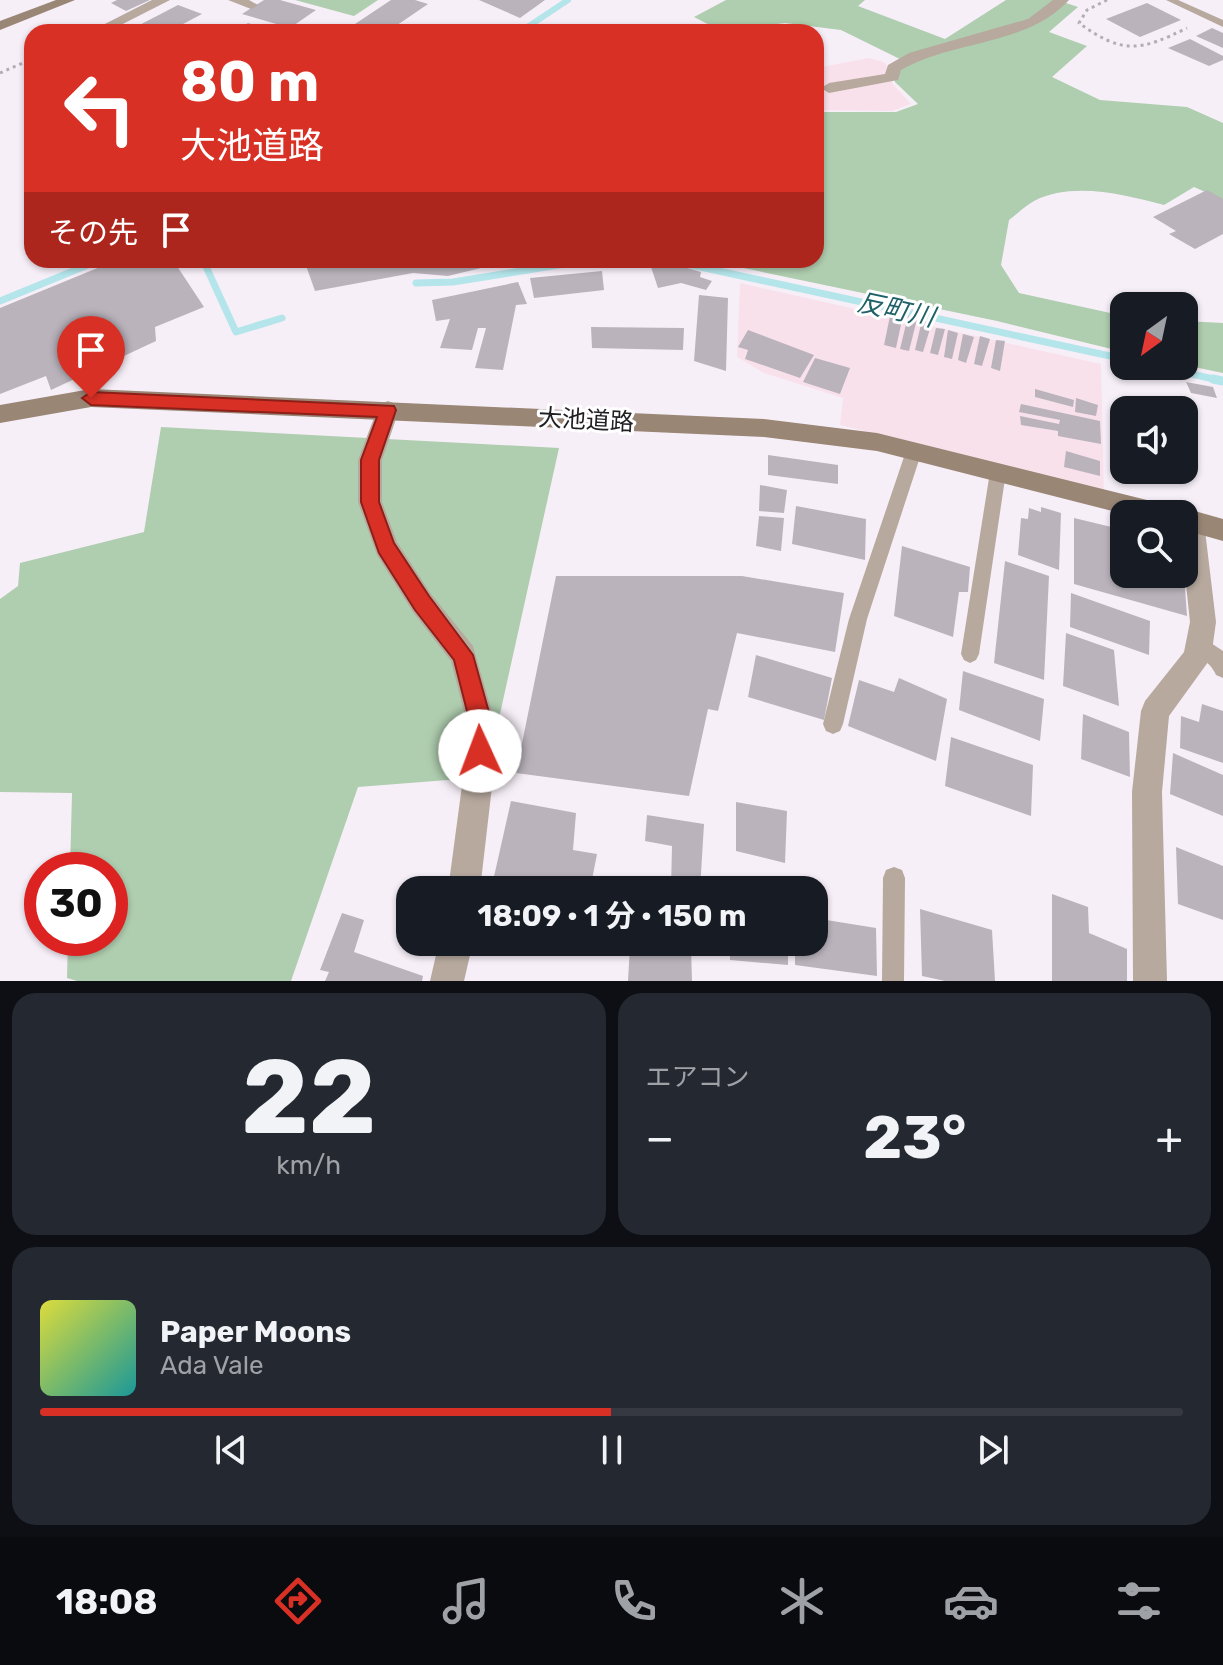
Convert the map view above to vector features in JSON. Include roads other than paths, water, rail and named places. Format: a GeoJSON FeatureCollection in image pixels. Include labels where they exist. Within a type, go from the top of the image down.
{"type":"FeatureCollection","features":[{"type":"Feature","properties":{"kind":"street"},"geometry":{"type":"LineString","coordinates":[[0,26],[67,0]]}},
{"type":"Feature","properties":{"kind":"street"},"geometry":{"type":"LineString","coordinates":[[113,24],[163,0]]}},
{"type":"Feature","properties":{"kind":"street"},"geometry":{"type":"LineString","coordinates":[[235,0],[251,5]]}},
{"type":"Feature","properties":{"kind":"street"},"geometry":{"type":"LineString","coordinates":[[824,86],[893,77],[893,68],[914,56],[1033,22],[1062,0]]}},
{"type":"Feature","properties":{"kind":"street","name":"大池道路"},"geometry":{"type":"LineString","coordinates":[[0,414],[91,398],[764,428],[877,442],[1110,501]]}},
{"type":"Feature","properties":{"kind":"street"},"geometry":{"type":"LineString","coordinates":[[388,410],[370,460],[370,502],[386,547],[422,603],[463,655],[481,723],[478,778],[466,876]]}},
{"type":"Feature","properties":{"kind":"street"},"geometry":{"type":"LineString","coordinates":[[1198,524],[1223,530]]}},
{"type":"Feature","properties":{"kind":"street"},"geometry":{"type":"LineString","coordinates":[[1150,981],[1147,792],[1155,711],[1197,658],[1203,622],[1198,588]]}},
{"type":"Feature","properties":{"kind":"street"},"geometry":{"type":"LineString","coordinates":[[447,981],[453,956]]}},
{"type":"Feature","properties":{"kind":"lane"},"geometry":{"type":"LineString","coordinates":[[1171,0],[1223,24]]}},
{"type":"Feature","properties":{"kind":"lane"},"geometry":{"type":"LineString","coordinates":[[833,724],[858,619],[914,451]]}},
{"type":"Feature","properties":{"kind":"lane"},"geometry":{"type":"LineString","coordinates":[[970,654],[998,472]]}},
{"type":"Feature","properties":{"kind":"lane"},"geometry":{"type":"LineString","coordinates":[[1199,644],[1219,659],[1223,669]]}},
{"type":"Feature","properties":{"kind":"lane"},"geometry":{"type":"LineString","coordinates":[[893,981],[894,878]]}},
{"type":"Feature","properties":{"kind":"waterway"},"geometry":{"type":"LineString","coordinates":[[532,24],[568,0]]}},
{"type":"Feature","properties":{"kind":"waterway","name":"反町川"},"geometry":{"type":"LineString","coordinates":[[0,301],[80,268]]}},
{"type":"Feature","properties":{"kind":"waterway","name":"反町川"},"geometry":{"type":"LineString","coordinates":[[207,268],[236,332],[282,318]]}},
{"type":"Feature","properties":{"kind":"waterway","name":"反町川"},"geometry":{"type":"LineString","coordinates":[[416,283],[453,282],[540,268]]}},
{"type":"Feature","properties":{"kind":"waterway","name":"反町川"},"geometry":{"type":"LineString","coordinates":[[705,268],[1110,356]]}},
{"type":"Feature","properties":{"kind":"waterway","name":"反町川"},"geometry":{"type":"LineString","coordinates":[[1198,375],[1223,381],[1213,379]]}}]}
